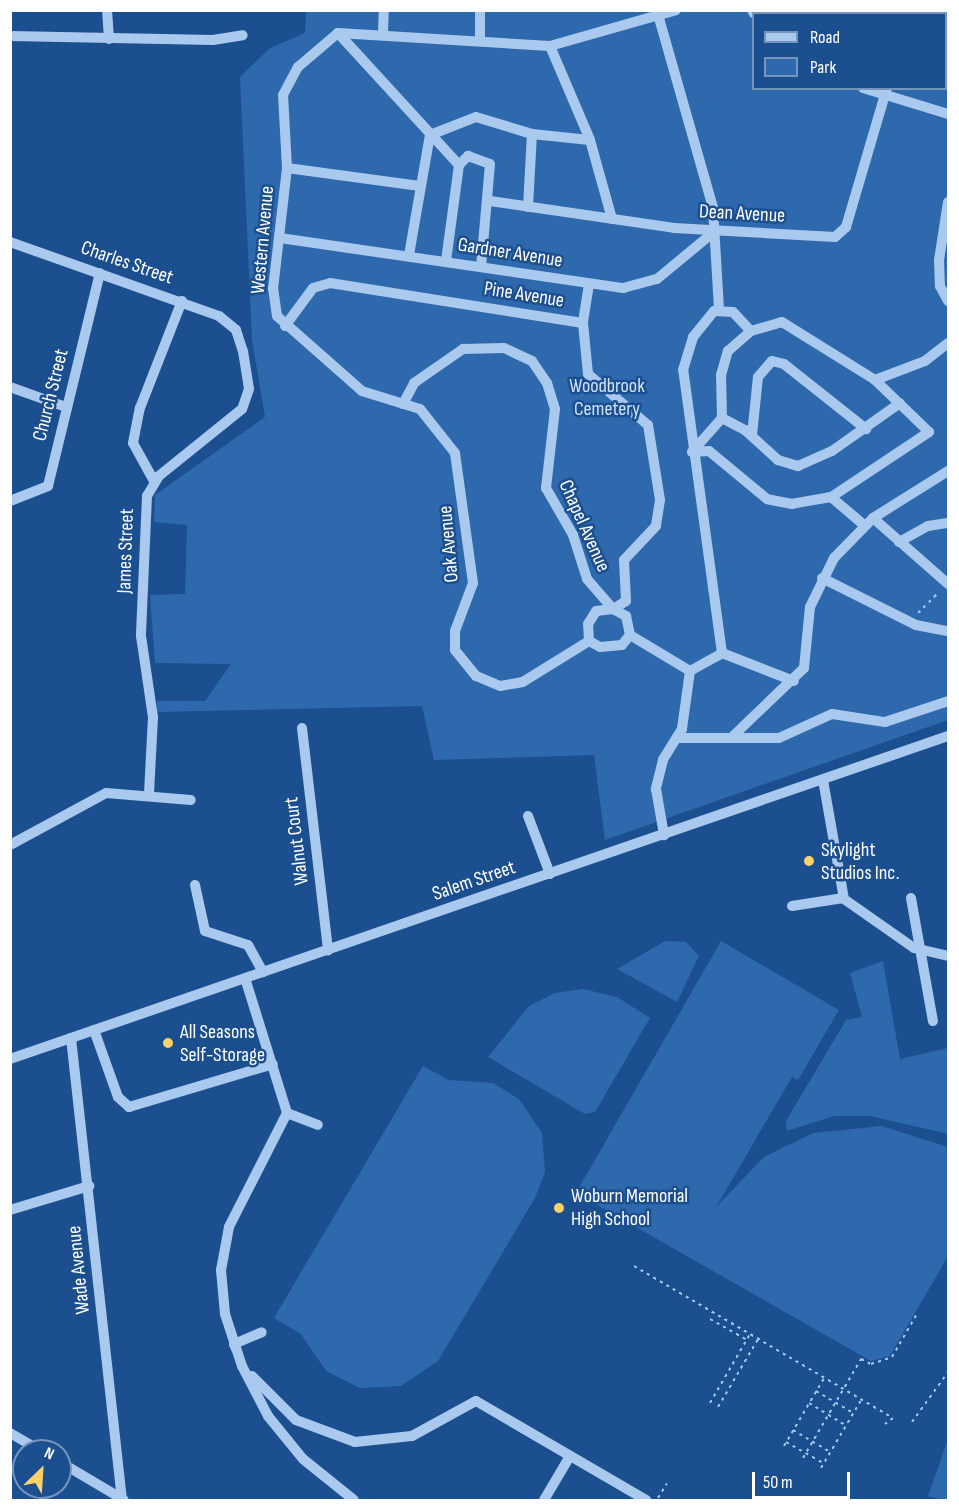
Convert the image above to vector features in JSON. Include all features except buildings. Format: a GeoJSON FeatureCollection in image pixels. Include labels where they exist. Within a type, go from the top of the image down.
{"type":"FeatureCollection","features":[{"type":"Feature","properties":{"kind":"street"},"geometry":{"type":"LineString","coordinates":[[107,10],[109,39]]}},
{"type":"Feature","properties":{"kind":"street"},"geometry":{"type":"LineString","coordinates":[[383,33],[384,10]]}},
{"type":"Feature","properties":{"kind":"street"},"geometry":{"type":"LineString","coordinates":[[480,10],[480,41]]}},
{"type":"Feature","properties":{"kind":"street"},"geometry":{"type":"LineString","coordinates":[[338,33],[383,33],[550,46],[658,13],[675,10]]}},
{"type":"Feature","properties":{"kind":"street"},"geometry":{"type":"LineString","coordinates":[[658,13],[715,231],[719,309],[697,330],[684,361],[682,394],[722,653]]}},
{"type":"Feature","properties":{"kind":"street"},"geometry":{"type":"LineString","coordinates":[[338,33],[430,135],[460,163]]}},
{"type":"Feature","properties":{"kind":"street","name":"Western Avenue"},"geometry":{"type":"LineString","coordinates":[[338,33],[312,53],[284,88],[287,168],[273,289],[277,316],[285,326],[362,391],[403,404]]}},
{"type":"Feature","properties":{"kind":"street"},"geometry":{"type":"LineString","coordinates":[[10,36],[213,40],[243,35]]}},
{"type":"Feature","properties":{"kind":"street"},"geometry":{"type":"LineString","coordinates":[[550,46],[590,140],[612,219]]}},
{"type":"Feature","properties":{"kind":"street"},"geometry":{"type":"LineString","coordinates":[[886,92],[948,114]]}},
{"type":"Feature","properties":{"kind":"street","name":"Dean Avenue"},"geometry":{"type":"LineString","coordinates":[[490,201],[715,231],[842,234],[886,92]]}},
{"type":"Feature","properties":{"kind":"street"},"geometry":{"type":"LineString","coordinates":[[430,135],[476,117],[532,134],[590,140]]}},
{"type":"Feature","properties":{"kind":"street"},"geometry":{"type":"LineString","coordinates":[[528,207],[532,134]]}},
{"type":"Feature","properties":{"kind":"street"},"geometry":{"type":"LineString","coordinates":[[409,255],[430,135]]}},
{"type":"Feature","properties":{"kind":"street"},"geometry":{"type":"LineString","coordinates":[[460,163],[475,156],[490,164],[490,201],[481,266]]}},
{"type":"Feature","properties":{"kind":"street"},"geometry":{"type":"LineString","coordinates":[[446,261],[460,163]]}},
{"type":"Feature","properties":{"kind":"street"},"geometry":{"type":"LineString","coordinates":[[287,168],[420,186]]}},
{"type":"Feature","properties":{"kind":"street"},"geometry":{"type":"LineString","coordinates":[[948,202],[939,260],[940,286],[948,301]]}},
{"type":"Feature","properties":{"kind":"street","name":"Gardner Avenue"},"geometry":{"type":"LineString","coordinates":[[280,238],[623,288],[650,283],[715,231]]}},
{"type":"Feature","properties":{"kind":"street","name":"Charles Street"},"geometry":{"type":"LineString","coordinates":[[10,242],[182,301],[229,323],[243,351],[249,389],[244,406],[154,481]]}},
{"type":"Feature","properties":{"kind":"street","name":"Church Street"},"geometry":{"type":"LineString","coordinates":[[10,501],[48,486],[100,273]]}},
{"type":"Feature","properties":{"kind":"street","name":"Pine Avenue"},"geometry":{"type":"LineString","coordinates":[[285,326],[313,288],[330,283],[583,322],[591,380],[648,425],[660,500],[656,526],[624,560],[626,601],[614,609]]}},
{"type":"Feature","properties":{"kind":"street"},"geometry":{"type":"LineString","coordinates":[[583,322],[589,284]]}},
{"type":"Feature","properties":{"kind":"street"},"geometry":{"type":"LineString","coordinates":[[154,481],[133,442],[140,408],[182,301]]}},
{"type":"Feature","properties":{"kind":"street"},"geometry":{"type":"LineString","coordinates":[[719,309],[733,312],[751,331]]}},
{"type":"Feature","properties":{"kind":"street"},"geometry":{"type":"LineString","coordinates":[[768,323],[793,325],[875,380],[930,429],[831,497],[776,502],[709,451],[692,452],[722,418],[723,363],[733,345],[751,331],[768,323]]}},
{"type":"Feature","properties":{"kind":"street"},"geometry":{"type":"LineString","coordinates":[[875,380],[919,363],[948,343]]}},
{"type":"Feature","properties":{"kind":"street","name":"Chapel Avenue"},"geometry":{"type":"LineString","coordinates":[[403,404],[414,383],[463,349],[504,348],[532,361],[547,383],[555,410],[546,488],[573,535],[587,579],[614,609]]}},
{"type":"Feature","properties":{"kind":"street"},"geometry":{"type":"LineString","coordinates":[[752,435],[758,377],[776,361],[867,429]]}},
{"type":"Feature","properties":{"kind":"street"},"geometry":{"type":"LineString","coordinates":[[10,387],[66,407]]}},
{"type":"Feature","properties":{"kind":"street"},"geometry":{"type":"LineString","coordinates":[[722,418],[752,435],[778,460],[798,466],[867,429],[900,403]]}},
{"type":"Feature","properties":{"kind":"street","name":"Oak Avenue"},"geometry":{"type":"LineString","coordinates":[[403,404],[428,416],[455,453],[460,475],[473,583],[453,640],[464,665],[491,685],[509,685],[589,641]]}},
{"type":"Feature","properties":{"kind":"street"},"geometry":{"type":"LineString","coordinates":[[731,738],[794,681],[807,658],[808,617],[822,578],[868,521],[948,471]]}},
{"type":"Feature","properties":{"kind":"street","name":"James Street"},"geometry":{"type":"LineString","coordinates":[[149,793],[153,717],[141,636],[146,500],[154,481]]}},
{"type":"Feature","properties":{"kind":"street"},"geometry":{"type":"LineString","coordinates":[[831,497],[899,542],[948,584]]}},
{"type":"Feature","properties":{"kind":"street"},"geometry":{"type":"LineString","coordinates":[[899,542],[928,526],[948,524]]}},
{"type":"Feature","properties":{"kind":"street"},"geometry":{"type":"LineString","coordinates":[[822,578],[910,622],[948,631]]}},
{"type":"Feature","properties":{"kind":"street"},"geometry":{"type":"LineString","coordinates":[[614,609],[626,616],[630,635],[626,642],[610,647],[589,641],[592,614],[614,609]]}},
{"type":"Feature","properties":{"kind":"street"},"geometry":{"type":"LineString","coordinates":[[630,635],[690,671]]}},
{"type":"Feature","properties":{"kind":"street"},"geometry":{"type":"LineString","coordinates":[[690,671],[722,653]]}},
{"type":"Feature","properties":{"kind":"street"},"geometry":{"type":"LineString","coordinates":[[722,653],[794,681]]}},
{"type":"Feature","properties":{"kind":"street"},"geometry":{"type":"LineString","coordinates":[[664,835],[656,789],[663,760],[678,738],[690,671]]}},
{"type":"Feature","properties":{"kind":"street"},"geometry":{"type":"LineString","coordinates":[[678,738],[779,738],[837,713],[885,722],[948,701]]}},
{"type":"Feature","properties":{"kind":"street","name":"Walnut Court"},"geometry":{"type":"LineString","coordinates":[[302,728],[328,950]]}},
{"type":"Feature","properties":{"kind":"street","name":"Salem Street"},"geometry":{"type":"LineString","coordinates":[[10,1059],[948,736]]}},
{"type":"Feature","properties":{"kind":"street"},"geometry":{"type":"LineString","coordinates":[[823,780],[843,898]]}},
{"type":"Feature","properties":{"kind":"street"},"geometry":{"type":"LineString","coordinates":[[10,845],[98,796],[149,793],[190,800]]}},
{"type":"Feature","properties":{"kind":"street"},"geometry":{"type":"LineString","coordinates":[[528,816],[550,874]]}},
{"type":"Feature","properties":{"kind":"street"},"geometry":{"type":"LineString","coordinates":[[195,885],[205,931],[248,945],[263,972]]}},
{"type":"Feature","properties":{"kind":"street"},"geometry":{"type":"LineString","coordinates":[[792,906],[843,898],[920,950],[948,956]]}},
{"type":"Feature","properties":{"kind":"street"},"geometry":{"type":"LineString","coordinates":[[911,898],[933,1021]]}},
{"type":"Feature","properties":{"kind":"street"},"geometry":{"type":"LineString","coordinates":[[245,978],[287,1113],[226,1235],[221,1288],[234,1344],[276,1427],[313,1468],[354,1500]]}},
{"type":"Feature","properties":{"kind":"street"},"geometry":{"type":"LineString","coordinates":[[94,1030],[118,1097],[129,1107],[273,1064]]}},
{"type":"Feature","properties":{"kind":"street","name":"Wade Avenue"},"geometry":{"type":"LineString","coordinates":[[71,1038],[124,1499]]}},
{"type":"Feature","properties":{"kind":"street"},"geometry":{"type":"LineString","coordinates":[[287,1113],[318,1125]]}},
{"type":"Feature","properties":{"kind":"street"},"geometry":{"type":"LineString","coordinates":[[10,1210],[89,1186]]}},
{"type":"Feature","properties":{"kind":"street"},"geometry":{"type":"LineString","coordinates":[[234,1344],[262,1332]]}},
{"type":"Feature","properties":{"kind":"street"},"geometry":{"type":"LineString","coordinates":[[234,1344],[270,1399],[328,1436],[363,1442],[398,1440],[432,1428],[474,1401],[570,1456],[627,1495],[643,1500]]}},
{"type":"Feature","properties":{"kind":"street"},"geometry":{"type":"LineString","coordinates":[[544,1500],[570,1456]]}},
{"type":"Feature","properties":{"kind":"street"},"geometry":{"type":"LineString","coordinates":[[72,1469],[124,1499]]}},
{"type":"Feature","properties":{"kind":"path"},"geometry":{"type":"LineString","coordinates":[[910,622],[948,584]]}},
{"type":"Feature","properties":{"kind":"path"},"geometry":{"type":"LineString","coordinates":[[634,1266],[893,1418],[885,1424]]}},
{"type":"Feature","properties":{"kind":"path"},"geometry":{"type":"LineString","coordinates":[[802,1458],[861,1359],[871,1364],[892,1357],[918,1312]]}},
{"type":"Feature","properties":{"kind":"path"},"geometry":{"type":"LineString","coordinates":[[711,1319],[747,1340]]}},
{"type":"Feature","properties":{"kind":"path"},"geometry":{"type":"LineString","coordinates":[[710,1403],[750,1334]]}},
{"type":"Feature","properties":{"kind":"path"},"geometry":{"type":"LineString","coordinates":[[718,1407],[758,1339]]}},
{"type":"Feature","properties":{"kind":"path"},"geometry":{"type":"LineString","coordinates":[[912,1422],[948,1372]]}},
{"type":"Feature","properties":{"kind":"path"},"geometry":{"type":"LineString","coordinates":[[784,1446],[824,1378]]}},
{"type":"Feature","properties":{"kind":"path"},"geometry":{"type":"LineString","coordinates":[[816,1391],[853,1413]]}},
{"type":"Feature","properties":{"kind":"path"},"geometry":{"type":"LineString","coordinates":[[820,1468],[861,1400]]}},
{"type":"Feature","properties":{"kind":"path"},"geometry":{"type":"LineString","coordinates":[[809,1403],[846,1425]]}},
{"type":"Feature","properties":{"kind":"path"},"geometry":{"type":"LineString","coordinates":[[793,1430],[830,1452]]}},
{"type":"Feature","properties":{"kind":"path"},"geometry":{"type":"LineString","coordinates":[[786,1442],[823,1464]]}},
{"type":"Feature","properties":{"kind":"path"},"geometry":{"type":"LineString","coordinates":[[657,1500],[667,1483]]}},
{"type":"Feature","properties":{"kind":"green space","name":"Woodbrook Cemetery"},"geometry":{"type":"Polygon","coordinates":[[[306,11],[764,11],[766,12],[752,12],[752,90],[947,90],[948,52],[948,720],[605,840],[594,755],[434,760],[422,706],[157,712],[157,701],[205,701],[231,664],[155,663],[150,595],[185,594],[187,525],[154,522],[155,495],[265,417],[252,340],[240,77],[270,48],[305,33],[306,11]]]}},
{"type":"Feature","properties":{"kind":"green space"},"geometry":{"type":"Polygon","coordinates":[[[665,941],[686,942],[699,956],[677,1002],[617,969],[665,941]]]}},
{"type":"Feature","properties":{"kind":"green space"},"geometry":{"type":"Polygon","coordinates":[[[721,941],[839,1010],[798,1080],[792,1077],[716,1207],[764,1157],[813,1133],[882,1126],[948,1147],[948,1256],[890,1356],[871,1361],[576,1193],[721,941]]]}},
{"type":"Feature","properties":{"kind":"green space"},"geometry":{"type":"Polygon","coordinates":[[[883,961],[900,1059],[948,1048],[948,1134],[870,1116],[834,1116],[787,1131],[786,1121],[846,1020],[862,1017],[850,973],[883,961]]]}},
{"type":"Feature","properties":{"kind":"green space"},"geometry":{"type":"Polygon","coordinates":[[[583,989],[617,997],[650,1018],[595,1112],[585,1114],[488,1057],[529,1006],[555,993],[583,989]]]}},
{"type":"Feature","properties":{"kind":"green space"},"geometry":{"type":"Polygon","coordinates":[[[423,1066],[449,1080],[493,1083],[519,1099],[542,1133],[545,1172],[535,1198],[438,1361],[401,1386],[360,1388],[326,1371],[301,1334],[274,1318],[423,1066]]]}},
{"type":"Feature","properties":{"kind":"green space"},"geometry":{"type":"Polygon","coordinates":[[[948,1439],[948,1500],[943,1500],[928,1496],[948,1439]]]}},
{"type":"Feature","properties":{"kind":"place","name":"Skylight Studios Inc."},"geometry":{"type":"Point","coordinates":[809,861]}},
{"type":"Feature","properties":{"kind":"place","name":"All Seasons Self-Storage"},"geometry":{"type":"Point","coordinates":[168,1043]}},
{"type":"Feature","properties":{"kind":"place","name":"Woburn Memorial High School"},"geometry":{"type":"Point","coordinates":[559,1208]}}]}
